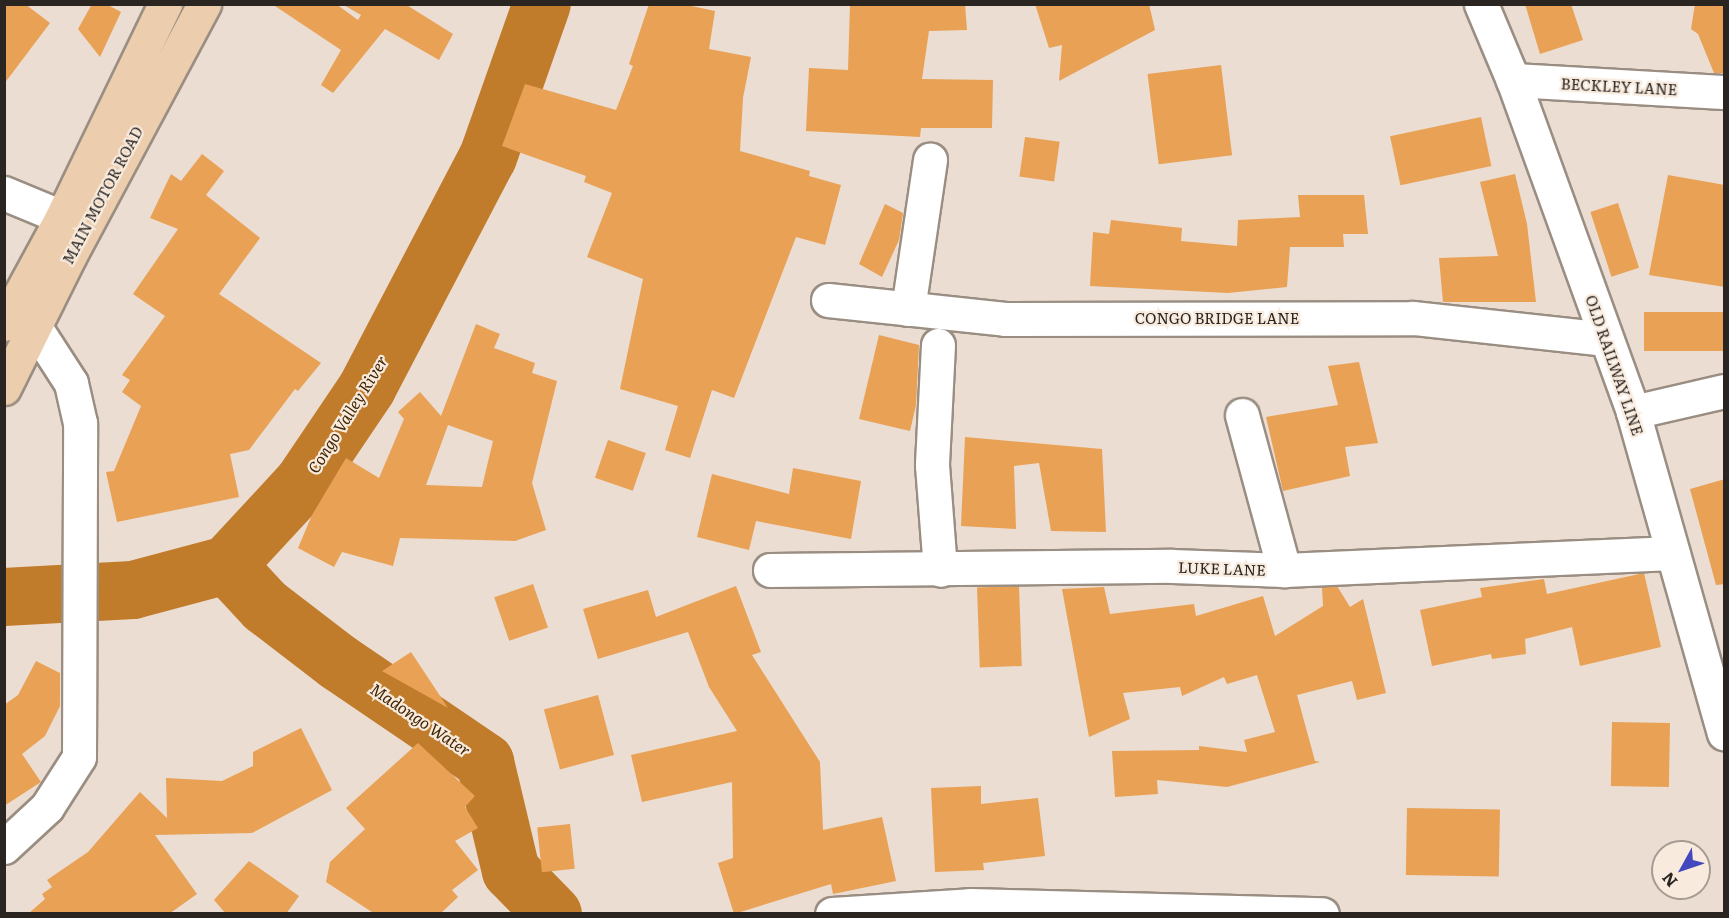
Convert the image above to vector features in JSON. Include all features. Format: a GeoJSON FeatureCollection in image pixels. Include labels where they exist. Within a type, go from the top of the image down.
{"type":"FeatureCollection","features":[{"type":"Feature","properties":{"kind":"main road","name":"MAIN MOTOR ROAD"},"geometry":{"type":"LineString","coordinates":[[4,388],[20,327],[62,217],[165,4]]}},
{"type":"Feature","properties":{"kind":"main road","name":"MAIN MOTOR ROAD"},"geometry":{"type":"LineString","coordinates":[[20,327],[69,257],[204,4]]}},
{"type":"Feature","properties":{"kind":"street","name":"OLD RAILWAY LINE"},"geometry":{"type":"LineString","coordinates":[[1481,4],[1513,80],[1633,412],[1673,553],[1719,681],[1725,733]]}},
{"type":"Feature","properties":{"kind":"street","name":"BECKLEY LANE"},"geometry":{"type":"LineString","coordinates":[[1513,80],[1725,92]]}},
{"type":"Feature","properties":{"kind":"street"},"geometry":{"type":"LineString","coordinates":[[908,309],[930,160]]}},
{"type":"Feature","properties":{"kind":"street"},"geometry":{"type":"LineString","coordinates":[[4,193],[62,217]]}},
{"type":"Feature","properties":{"kind":"street","name":"CONGO BRIDGE LANE"},"geometry":{"type":"LineString","coordinates":[[828,300],[1005,319],[1413,318],[1606,339]]}},
{"type":"Feature","properties":{"kind":"street"},"geometry":{"type":"LineString","coordinates":[[4,848],[47,807],[79,757],[82,627],[80,423],[71,383],[20,327]]}},
{"type":"Feature","properties":{"kind":"street"},"geometry":{"type":"LineString","coordinates":[[938,345],[932,465],[940,570]]}},
{"type":"Feature","properties":{"kind":"street"},"geometry":{"type":"LineString","coordinates":[[1633,412],[1725,390]]}},
{"type":"Feature","properties":{"kind":"street"},"geometry":{"type":"LineString","coordinates":[[1242,415],[1284,570]]}},
{"type":"Feature","properties":{"kind":"street","name":"LUKE LANE"},"geometry":{"type":"LineString","coordinates":[[770,570],[1172,566],[1284,570],[1673,553]]}},
{"type":"Feature","properties":{"kind":"street"},"geometry":{"type":"LineString","coordinates":[[832,914],[970,905],[1322,914]]}},
{"type":"Feature","properties":{"kind":"building"},"geometry":{"type":"Polygon","coordinates":[[[4,4],[25,4],[50,23],[4,84],[4,4]]]}},
{"type":"Feature","properties":{"kind":"building"},"geometry":{"type":"Polygon","coordinates":[[[92,4],[106,4],[121,12],[100,57],[78,29],[92,4]]]}},
{"type":"Feature","properties":{"kind":"building"},"geometry":{"type":"Polygon","coordinates":[[[272,4],[336,4],[358,20],[361,15],[342,4],[405,4],[453,34],[439,60],[385,29],[333,93],[321,85],[341,50],[272,4]]]}},
{"type":"Feature","properties":{"kind":"building"},"geometry":{"type":"Polygon","coordinates":[[[649,4],[682,4],[715,11],[709,49],[751,57],[743,98],[740,151],[810,171],[809,176],[841,185],[825,245],[796,237],[734,398],[712,390],[690,458],[665,450],[678,406],[620,389],[643,279],[587,257],[612,193],[584,182],[586,176],[502,146],[525,84],[616,110],[633,66],[629,64],[649,4]]]}},
{"type":"Feature","properties":{"kind":"building"},"geometry":{"type":"Polygon","coordinates":[[[850,4],[965,4],[967,30],[929,31],[922,79],[993,80],[992,128],[921,128],[920,137],[806,131],[809,68],[848,70],[850,4]]]}},
{"type":"Feature","properties":{"kind":"building"},"geometry":{"type":"Polygon","coordinates":[[[1035,4],[1149,4],[1155,30],[1059,81],[1062,45],[1049,48],[1035,4]]]}},
{"type":"Feature","properties":{"kind":"building"},"geometry":{"type":"Polygon","coordinates":[[[1525,4],[1571,4],[1583,40],[1540,54],[1525,4]]]}},
{"type":"Feature","properties":{"kind":"building"},"geometry":{"type":"Polygon","coordinates":[[[1695,4],[1725,4],[1725,73],[1714,73],[1698,34],[1691,29],[1695,4]]]}},
{"type":"Feature","properties":{"kind":"building"},"geometry":{"type":"Polygon","coordinates":[[[1221,65],[1232,155],[1159,164],[1148,74],[1221,65]]]}},
{"type":"Feature","properties":{"kind":"building"},"geometry":{"type":"Polygon","coordinates":[[[1481,117],[1491,166],[1400,185],[1390,136],[1481,117]]]}},
{"type":"Feature","properties":{"kind":"building"},"geometry":{"type":"Polygon","coordinates":[[[1025,137],[1060,142],[1054,181],[1019,177],[1025,137]]]}},
{"type":"Feature","properties":{"kind":"building"},"geometry":{"type":"Polygon","coordinates":[[[202,154],[224,171],[206,195],[260,238],[219,294],[321,363],[298,391],[295,389],[249,450],[230,454],[239,497],[117,522],[106,472],[114,471],[141,406],[122,392],[130,380],[122,375],[165,316],[133,294],[178,229],[150,218],[171,174],[181,181],[202,154]]]}},
{"type":"Feature","properties":{"kind":"building"},"geometry":{"type":"Polygon","coordinates":[[[1515,174],[1527,224],[1536,302],[1443,302],[1439,258],[1498,256],[1480,182],[1515,174]]]}},
{"type":"Feature","properties":{"kind":"building"},"geometry":{"type":"Polygon","coordinates":[[[1668,175],[1725,185],[1725,287],[1649,275],[1668,175]]]}},
{"type":"Feature","properties":{"kind":"building"},"geometry":{"type":"Polygon","coordinates":[[[1298,195],[1364,195],[1368,234],[1343,234],[1344,247],[1290,247],[1287,287],[1228,293],[1090,286],[1093,232],[1109,234],[1111,220],[1182,228],[1181,241],[1237,246],[1238,220],[1300,217],[1298,195]]]}},
{"type":"Feature","properties":{"kind":"building"},"geometry":{"type":"Polygon","coordinates":[[[1618,203],[1639,268],[1611,277],[1590,212],[1618,203]]]}},
{"type":"Feature","properties":{"kind":"building"},"geometry":{"type":"Polygon","coordinates":[[[885,204],[903,213],[899,240],[882,277],[859,264],[885,204]]]}},
{"type":"Feature","properties":{"kind":"building"},"geometry":{"type":"Polygon","coordinates":[[[1644,312],[1724,312],[1724,351],[1644,351],[1644,312]]]}},
{"type":"Feature","properties":{"kind":"building"},"geometry":{"type":"Polygon","coordinates":[[[476,324],[500,334],[494,348],[535,363],[532,373],[557,381],[532,483],[546,530],[515,541],[400,538],[393,566],[342,552],[334,567],[298,548],[312,515],[346,458],[379,478],[404,419],[398,412],[420,392],[441,416],[476,324]],[[448,425],[426,485],[482,487],[493,441],[448,425]]]}},
{"type":"Feature","properties":{"kind":"building"},"geometry":{"type":"Polygon","coordinates":[[[879,335],[919,345],[916,405],[910,431],[859,419],[879,335]]]}},
{"type":"Feature","properties":{"kind":"building"},"geometry":{"type":"Polygon","coordinates":[[[1359,362],[1378,443],[1345,447],[1350,476],[1283,491],[1266,417],[1338,405],[1328,366],[1359,362]]]}},
{"type":"Feature","properties":{"kind":"building"},"geometry":{"type":"Polygon","coordinates":[[[965,437],[1102,449],[1106,532],[1051,531],[1039,463],[1014,466],[1016,529],[961,526],[965,437]]]}},
{"type":"Feature","properties":{"kind":"building"},"geometry":{"type":"Polygon","coordinates":[[[608,440],[646,453],[633,491],[595,478],[608,440]]]}},
{"type":"Feature","properties":{"kind":"building"},"geometry":{"type":"Polygon","coordinates":[[[793,468],[861,481],[851,539],[756,521],[749,550],[697,537],[712,474],[789,494],[793,468]]]}},
{"type":"Feature","properties":{"kind":"building"},"geometry":{"type":"Polygon","coordinates":[[[1725,479],[1725,584],[1716,585],[1690,489],[1725,479]]]}},
{"type":"Feature","properties":{"kind":"building"},"geometry":{"type":"Polygon","coordinates":[[[1644,573],[1661,647],[1580,666],[1572,627],[1525,639],[1526,654],[1492,659],[1491,654],[1432,666],[1420,610],[1482,597],[1480,588],[1544,579],[1547,594],[1644,573]]]}},
{"type":"Feature","properties":{"kind":"building"},"geometry":{"type":"Polygon","coordinates":[[[533,584],[548,627],[509,641],[494,597],[533,584]]]}},
{"type":"Feature","properties":{"kind":"building"},"geometry":{"type":"Polygon","coordinates":[[[736,586],[761,652],[752,655],[820,762],[823,830],[882,817],[896,881],[833,894],[831,884],[734,914],[718,863],[733,858],[732,782],[642,802],[631,755],[737,731],[709,687],[688,632],[598,659],[583,609],[648,590],[656,617],[736,586]]]}},
{"type":"Feature","properties":{"kind":"building"},"geometry":{"type":"Polygon","coordinates":[[[1019,586],[1022,666],[980,667],[977,587],[1019,586]]]}},
{"type":"Feature","properties":{"kind":"building"},"geometry":{"type":"Polygon","coordinates":[[[1337,586],[1350,607],[1363,599],[1386,693],[1357,700],[1352,681],[1297,695],[1315,761],[1320,762],[1227,787],[1157,780],[1158,794],[1115,797],[1112,751],[1199,750],[1199,746],[1247,752],[1244,740],[1275,732],[1257,675],[1227,684],[1224,677],[1182,696],[1180,687],[1123,693],[1130,719],[1089,737],[1062,589],[1104,587],[1110,614],[1194,604],[1196,616],[1263,596],[1275,636],[1323,606],[1322,587],[1337,586]]]}},
{"type":"Feature","properties":{"kind":"building"},"geometry":{"type":"Polygon","coordinates":[[[411,652],[448,708],[382,671],[411,652]]]}},
{"type":"Feature","properties":{"kind":"building"},"geometry":{"type":"Polygon","coordinates":[[[36,661],[60,673],[60,706],[45,736],[22,754],[41,782],[4,806],[4,705],[18,695],[36,661]]]}},
{"type":"Feature","properties":{"kind":"building"},"geometry":{"type":"Polygon","coordinates":[[[598,695],[614,755],[560,769],[544,709],[598,695]]]}},
{"type":"Feature","properties":{"kind":"building"},"geometry":{"type":"Polygon","coordinates":[[[1612,722],[1670,723],[1669,787],[1611,786],[1612,722]]]}},
{"type":"Feature","properties":{"kind":"building"},"geometry":{"type":"Polygon","coordinates":[[[301,728],[332,790],[252,833],[155,835],[197,894],[169,914],[28,914],[45,899],[42,894],[52,887],[47,880],[88,852],[140,792],[167,818],[166,778],[222,781],[253,766],[253,752],[301,728]]]}},
{"type":"Feature","properties":{"kind":"building"},"geometry":{"type":"Polygon","coordinates":[[[418,743],[475,796],[465,807],[478,828],[455,841],[478,870],[452,890],[458,897],[440,914],[375,914],[326,882],[330,862],[365,829],[346,808],[418,743]]]}},
{"type":"Feature","properties":{"kind":"building"},"geometry":{"type":"Polygon","coordinates":[[[981,786],[981,804],[1038,798],[1045,856],[983,863],[984,870],[935,872],[931,788],[981,786]]]}},
{"type":"Feature","properties":{"kind":"building"},"geometry":{"type":"Polygon","coordinates":[[[1407,808],[1500,810],[1499,877],[1406,875],[1407,808]]]}},
{"type":"Feature","properties":{"kind":"building"},"geometry":{"type":"Polygon","coordinates":[[[570,824],[575,869],[542,872],[537,827],[570,824]]]}},
{"type":"Feature","properties":{"kind":"building"},"geometry":{"type":"Polygon","coordinates":[[[249,861],[299,896],[286,914],[226,914],[214,900],[249,861]]]}},
{"type":"Feature","properties":{"kind":"waterway","name":"Congo Valley River"},"geometry":{"type":"LineString","coordinates":[[4,597],[133,590],[227,565],[303,483],[367,388],[488,157],[542,4]]}},
{"type":"Feature","properties":{"kind":"waterway","name":"Madongo Water"},"geometry":{"type":"LineString","coordinates":[[227,565],[265,606],[338,662],[485,762],[511,871],[553,914]]}}]}
